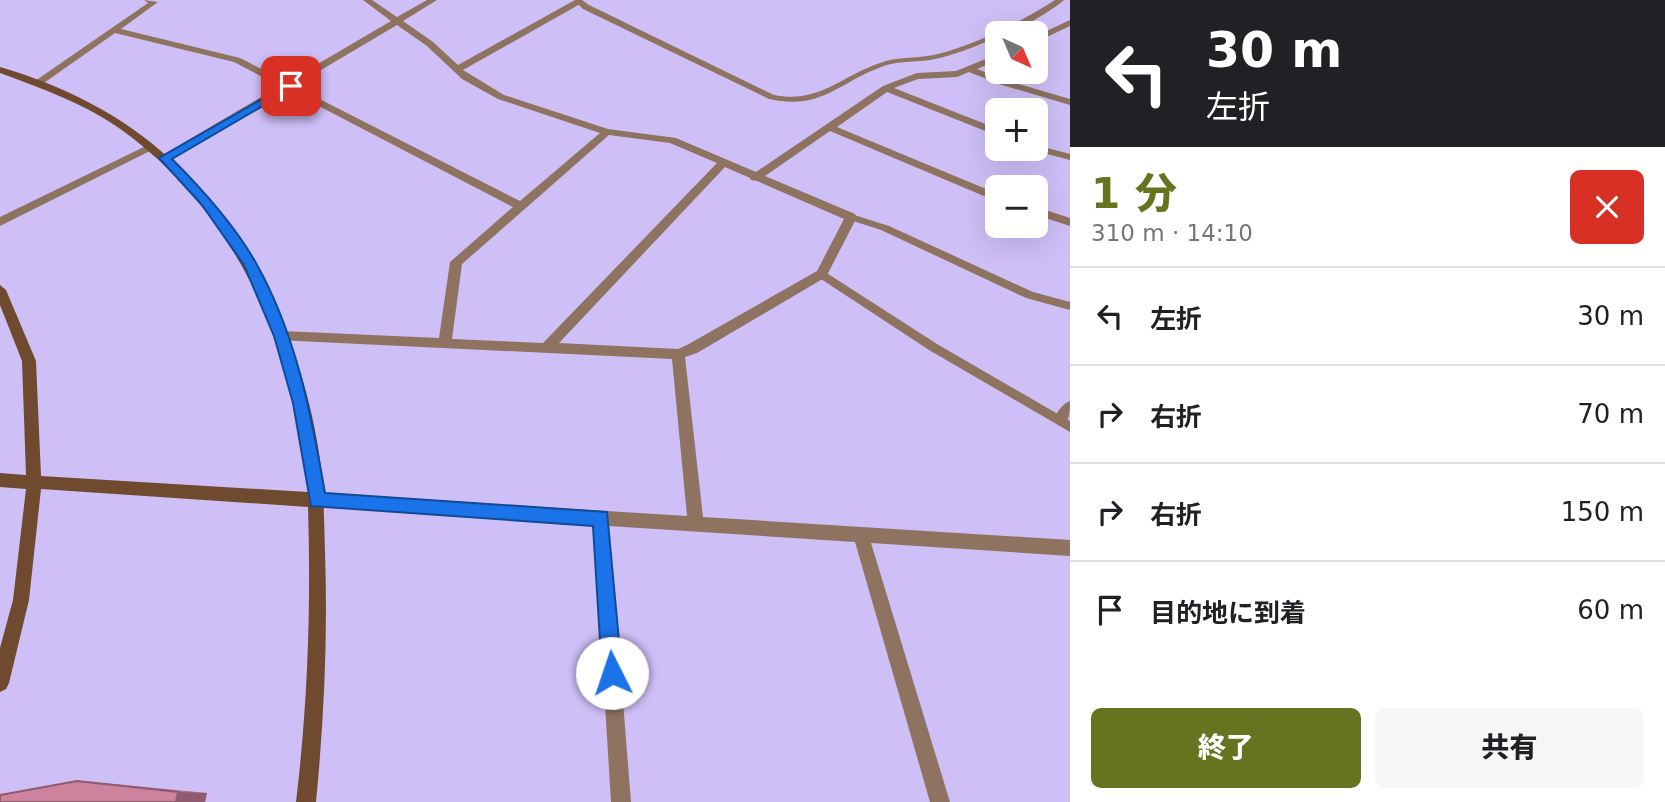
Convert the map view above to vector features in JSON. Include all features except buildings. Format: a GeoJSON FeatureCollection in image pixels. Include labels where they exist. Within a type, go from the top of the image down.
{"type":"FeatureCollection","features":[{"type":"Feature","properties":{"kind":"street"},"geometry":{"type":"LineString","coordinates":[[38,83],[154,2],[148,0]]}},
{"type":"Feature","properties":{"kind":"street"},"geometry":{"type":"LineString","coordinates":[[282,336],[678,354],[692,349],[822,274],[851,217],[754,178],[711,154],[672,140],[607,132],[501,97],[457,69],[400,20],[367,0]]}},
{"type":"Feature","properties":{"kind":"street"},"geometry":{"type":"LineString","coordinates":[[164,158],[291,86],[433,0]]}},
{"type":"Feature","properties":{"kind":"street"},"geometry":{"type":"LineString","coordinates":[[457,69],[579,1]]}},
{"type":"Feature","properties":{"kind":"street"},"geometry":{"type":"LineString","coordinates":[[1048,33],[1070,23]]}},
{"type":"Feature","properties":{"kind":"street"},"geometry":{"type":"LineString","coordinates":[[114,30],[237,60],[521,206]]}},
{"type":"Feature","properties":{"kind":"street"},"geometry":{"type":"LineString","coordinates":[[754,178],[886,88],[917,76],[949,75],[985,63]]}},
{"type":"Feature","properties":{"kind":"street"},"geometry":{"type":"LineString","coordinates":[[971,70],[1070,102]]}},
{"type":"Feature","properties":{"kind":"street"},"geometry":{"type":"LineString","coordinates":[[0,71],[38,83],[106,117],[164,158],[228,229],[250,264],[282,336],[309,439],[317,500],[319,602],[312,751],[306,802]]}},
{"type":"Feature","properties":{"kind":"street"},"geometry":{"type":"LineString","coordinates":[[886,88],[985,128]]}},
{"type":"Feature","properties":{"kind":"street"},"geometry":{"type":"LineString","coordinates":[[829,127],[985,193]]}},
{"type":"Feature","properties":{"kind":"street"},"geometry":{"type":"LineString","coordinates":[[445,343],[456,262],[607,132]]}},
{"type":"Feature","properties":{"kind":"street"},"geometry":{"type":"LineString","coordinates":[[0,222],[150,147]]}},
{"type":"Feature","properties":{"kind":"street"},"geometry":{"type":"LineString","coordinates":[[1048,151],[1070,157]]}},
{"type":"Feature","properties":{"kind":"street"},"geometry":{"type":"LineString","coordinates":[[548,346],[723,163]]}},
{"type":"Feature","properties":{"kind":"street"},"geometry":{"type":"LineString","coordinates":[[1048,215],[1070,222]]}},
{"type":"Feature","properties":{"kind":"street"},"geometry":{"type":"LineString","coordinates":[[0,290],[29,361],[34,483],[20,600],[0,682]]}},
{"type":"Feature","properties":{"kind":"street"},"geometry":{"type":"LineString","coordinates":[[678,354],[696,524]]}},
{"type":"Feature","properties":{"kind":"street"},"geometry":{"type":"LineString","coordinates":[[0,480],[1070,548]]}},
{"type":"Feature","properties":{"kind":"street"},"geometry":{"type":"LineString","coordinates":[[601,518],[621,802]]}},
{"type":"Feature","properties":{"kind":"street"},"geometry":{"type":"LineString","coordinates":[[861,535],[940,802]]}},
{"type":"Feature","properties":{"kind":"lane"},"geometry":{"type":"LineString","coordinates":[[579,1],[772,97],[797,102],[823,96],[880,65],[941,55],[1024,21],[1059,0]]}},
{"type":"Feature","properties":{"kind":"lane"},"geometry":{"type":"LineString","coordinates":[[851,217],[885,228],[1030,295],[1070,306]]}},
{"type":"Feature","properties":{"kind":"lane"},"geometry":{"type":"LineString","coordinates":[[822,274],[933,347],[1067,418]]}},
{"type":"Feature","properties":{"kind":"route"},"geometry":{"type":"LineString","coordinates":[[291,86],[164,158],[207,202],[250,264],[282,336],[309,439],[317,500],[601,518],[612,673]]}}]}
